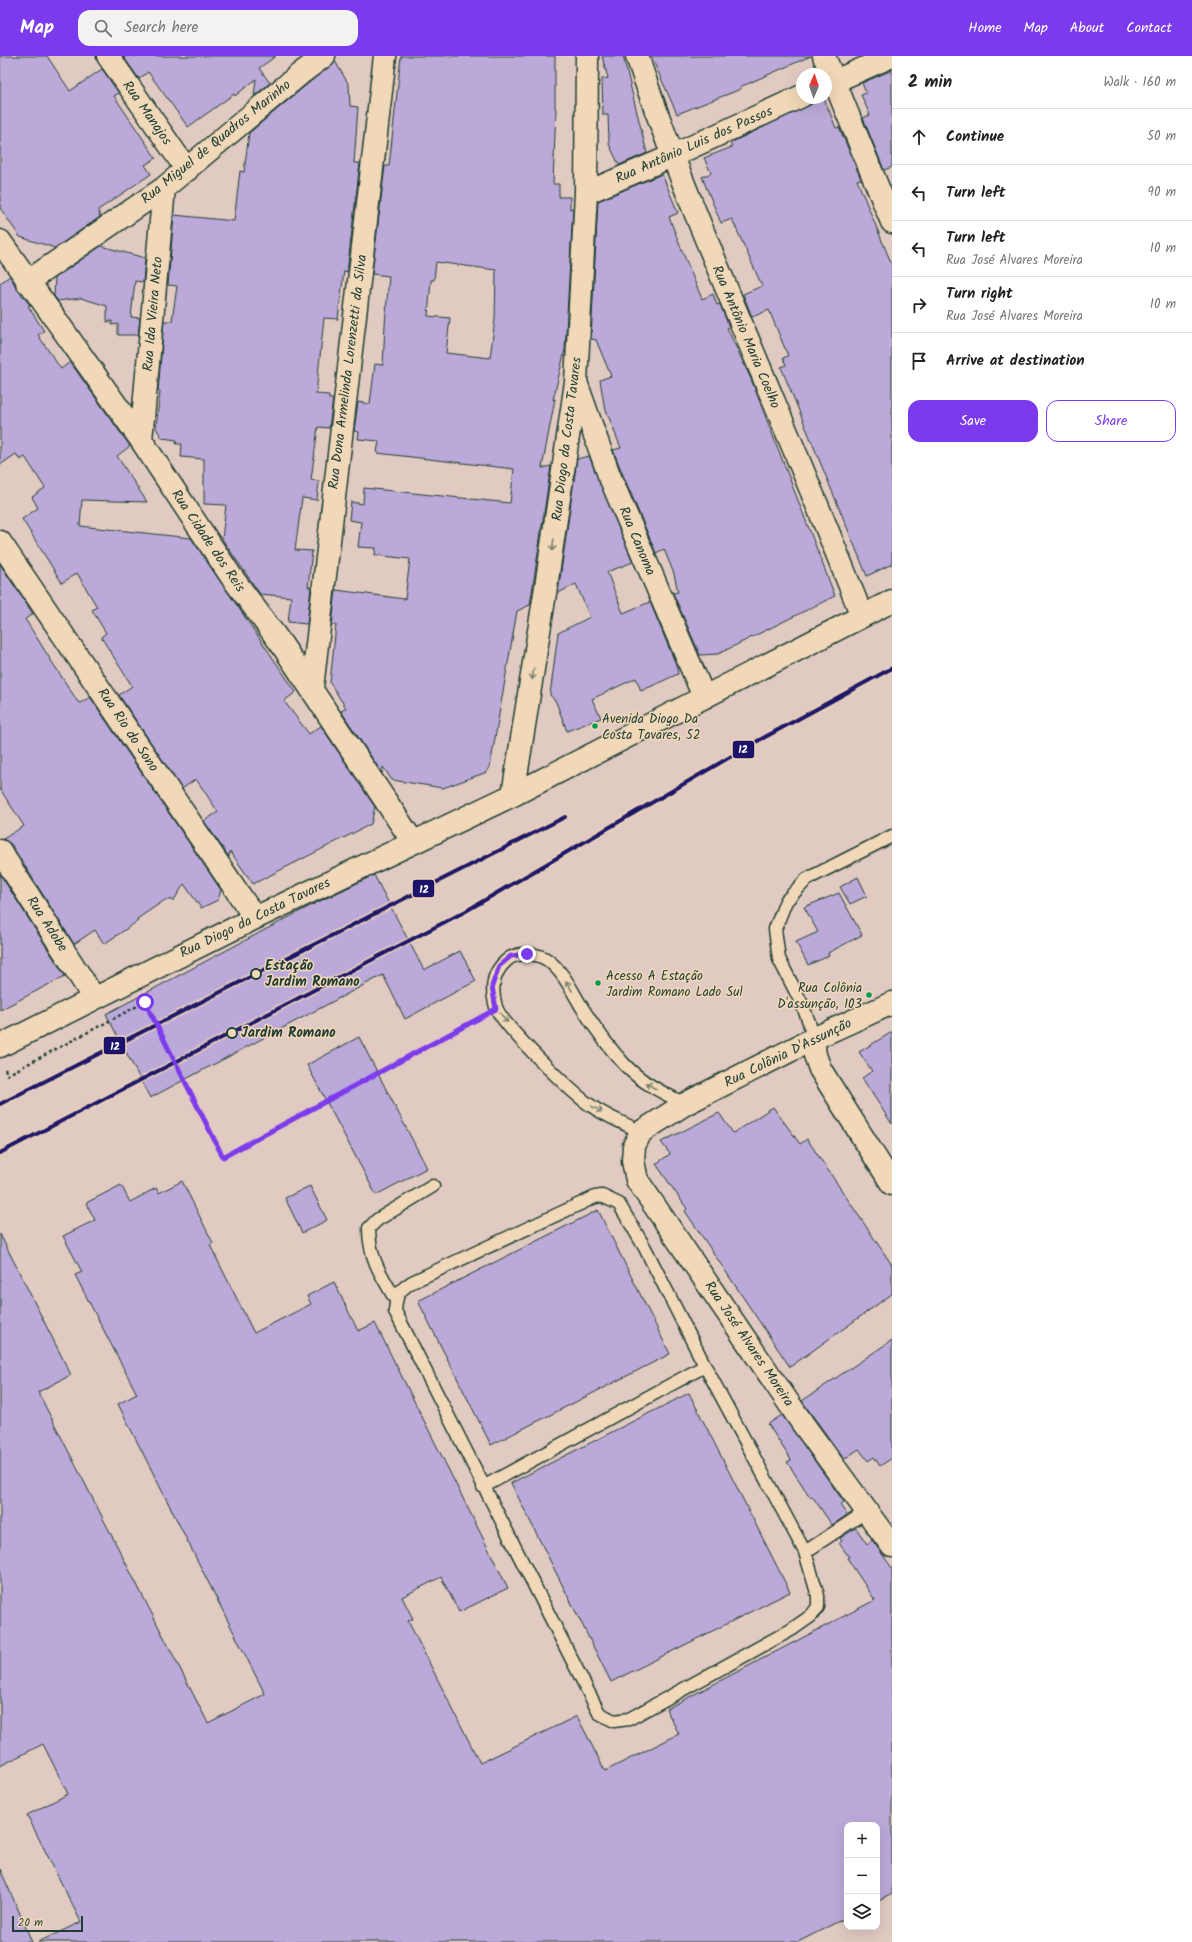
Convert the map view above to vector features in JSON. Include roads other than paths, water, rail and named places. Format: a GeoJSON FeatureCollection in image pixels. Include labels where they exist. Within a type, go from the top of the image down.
{"type":"FeatureCollection","features":[{"type":"Feature","properties":{"kind":"street","name":"Rua Manajos"},"geometry":{"type":"LineString","coordinates":[[108,56],[187,170]]}},
{"type":"Feature","properties":{"kind":"street","name":"Rua Miguel de Quadros Marinho"},"geometry":{"type":"LineString","coordinates":[[27,282],[164,188],[300,74],[324,56]]}},
{"type":"Feature","properties":{"kind":"street","name":"Rua Dona Armelinda Lorenzetti da Silva"},"geometry":{"type":"LineString","coordinates":[[312,688],[385,56]]}},
{"type":"Feature","properties":{"kind":"street","name":"Rua Diogo da Costa Tavares"},"geometry":{"type":"LineString","coordinates":[[513,795],[546,587],[576,382],[586,193],[587,56]]}},
{"type":"Feature","properties":{"kind":"street","name":"Rua Antônio Maria Coelho"},"geometry":{"type":"LineString","coordinates":[[637,56],[672,156],[712,257],[772,397],[862,616]]}},
{"type":"Feature","properties":{"kind":"street"},"geometry":{"type":"LineString","coordinates":[[824,56],[827,68]]}},
{"type":"Feature","properties":{"kind":"street"},"geometry":{"type":"LineString","coordinates":[[832,82],[892,56]]}},
{"type":"Feature","properties":{"kind":"street"},"geometry":{"type":"LineString","coordinates":[[832,87],[892,222]]}},
{"type":"Feature","properties":{"kind":"street","name":"Rua Antônio Luis dos Passos"},"geometry":{"type":"LineString","coordinates":[[586,193],[672,156],[796,99]]}},
{"type":"Feature","properties":{"kind":"street","name":"Rua Ida Vieira Neto"},"geometry":{"type":"LineString","coordinates":[[141,440],[164,188]]}},
{"type":"Feature","properties":{"kind":"street","name":"Rua Cidade dos Reis"},"geometry":{"type":"LineString","coordinates":[[3,252],[27,282],[141,440],[230,576],[312,688],[413,842]]}},
{"type":"Feature","properties":{"kind":"street","name":"Rua Canoma"},"geometry":{"type":"LineString","coordinates":[[576,382],[609,475],[704,697]]}},
{"type":"Feature","properties":{"kind":"street","name":"Rua Rio do Sono"},"geometry":{"type":"LineString","coordinates":[[0,542],[255,918]]}},
{"type":"Feature","properties":{"kind":"street","name":"Rua Diogo da Costa Tavares"},"geometry":{"type":"LineString","coordinates":[[1,1056],[94,998],[255,918],[513,795],[892,601]]}},
{"type":"Feature","properties":{"kind":"street","name":"Rua Adobe"},"geometry":{"type":"LineString","coordinates":[[0,851],[94,998]]}},
{"type":"Feature","properties":{"kind":"street","name":"Rua Colônia D'Assunção"},"geometry":{"type":"LineString","coordinates":[[685,1104],[813,1039],[892,1003]]}},
{"type":"Feature","properties":{"kind":"street"},"geometry":{"type":"LineString","coordinates":[[813,1039],[815,1055],[820,1069],[892,1184]]}},
{"type":"Feature","properties":{"kind":"street"},"geometry":{"type":"LineString","coordinates":[[640,1132],[685,1104]]}},
{"type":"Feature","properties":{"kind":"street","name":"Rua José Alvares Moreira"},"geometry":{"type":"LineString","coordinates":[[640,1132],[634,1146],[633,1161],[637,1180],[803,1424],[879,1516],[892,1546]]}},
{"type":"Feature","properties":{"kind":"lane"},"geometry":{"type":"LineString","coordinates":[[813,1039],[809,1022],[801,1002],[779,958],[775,929],[786,901],[808,879],[892,836]]}},
{"type":"Feature","properties":{"kind":"lane"},"geometry":{"type":"LineString","coordinates":[[640,1132],[590,1105],[519,1037],[496,1009],[492,986],[499,966],[511,956],[527,954],[545,958],[560,972],[585,1011],[624,1064],[654,1088],[685,1104]]}},
{"type":"Feature","properties":{"kind":"lane"},"geometry":{"type":"LineString","coordinates":[[396,1300],[375,1264],[369,1242],[369,1228],[377,1220],[433,1186]]}},
{"type":"Feature","properties":{"kind":"lane"},"geometry":{"type":"LineString","coordinates":[[602,1196],[619,1204],[645,1248],[705,1366],[805,1552],[818,1596],[818,1607],[812,1616],[785,1634],[630,1719],[614,1721],[599,1713],[395,1311],[396,1300],[400,1290],[412,1282],[588,1200],[602,1196]]}},
{"type":"Feature","properties":{"kind":"lane"},"geometry":{"type":"LineString","coordinates":[[483,1487],[705,1366]]}},
{"type":"Feature","properties":{"kind":"lane"},"geometry":{"type":"LineString","coordinates":[[805,1552],[879,1516]]}},
{"type":"Feature","properties":{"kind":"place","name":"Avenida Diogo Da Costa Tavares, 52"},"geometry":{"type":"Point","coordinates":[595,726]}},
{"type":"Feature","properties":{"kind":"place","name":"Estação Jardim Romano"},"geometry":{"type":"Point","coordinates":[256,974]}},
{"type":"Feature","properties":{"kind":"place","name":"Acesso A Estação Jardim Romano Lado Sul"},"geometry":{"type":"Point","coordinates":[598,983]}},
{"type":"Feature","properties":{"kind":"place","name":"Rua Colônia D'assunção, 103"},"geometry":{"type":"Point","coordinates":[869,995]}},
{"type":"Feature","properties":{"kind":"place","name":"Jardim Romano"},"geometry":{"type":"Point","coordinates":[232,1033]}}]}
